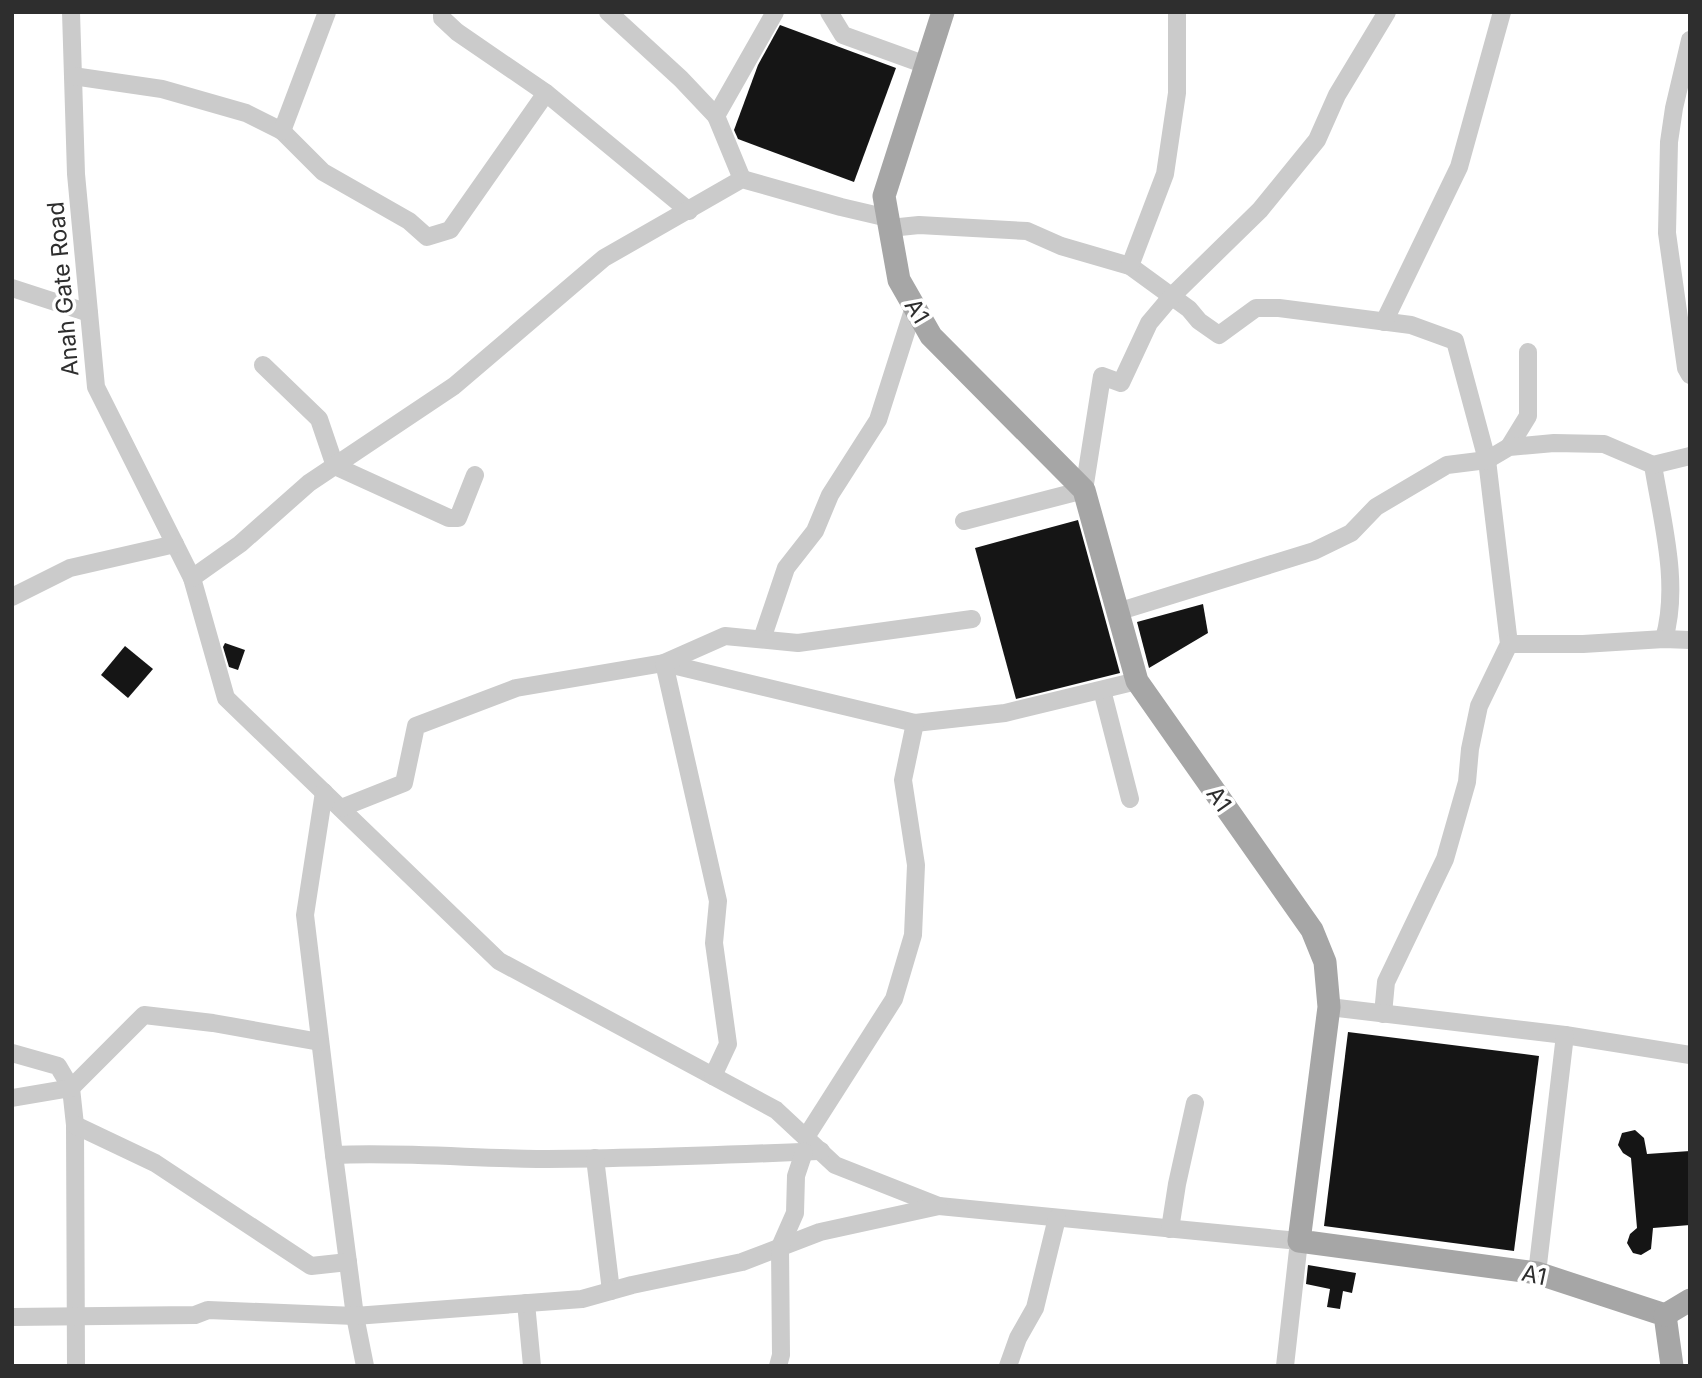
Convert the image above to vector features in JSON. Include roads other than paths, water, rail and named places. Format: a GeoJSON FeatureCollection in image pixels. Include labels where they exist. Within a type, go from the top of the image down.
{"type":"FeatureCollection","features":[{"type":"Feature","properties":{"kind":"main road","name":"A1"},"geometry":{"type":"LineString","coordinates":[[943,12],[884,195],[898,280],[931,336],[1084,490],[1137,681],[1312,930],[1325,962],[1329,1007],[1299,1241],[1537,1273],[1665,1315]]}},
{"type":"Feature","properties":{"kind":"main road"},"geometry":{"type":"LineString","coordinates":[[1672,1366],[1665,1315],[1690,1300]]}},
{"type":"Feature","properties":{"kind":"street","name":"Anah Gate Road"},"geometry":{"type":"LineString","coordinates":[[71,12],[76,174],[96,387],[192,578],[226,698],[499,961],[776,1110],[810,1147],[835,1165],[939,1206]]}},
{"type":"Feature","properties":{"kind":"street"},"geometry":{"type":"LineString","coordinates":[[282,131],[327,12]]}},
{"type":"Feature","properties":{"kind":"street"},"geometry":{"type":"LineString","coordinates":[[442,12],[442,18],[457,32],[547,93],[689,211]]}},
{"type":"Feature","properties":{"kind":"street"},"geometry":{"type":"LineString","coordinates":[[608,12],[681,79],[716,116],[742,179]]}},
{"type":"Feature","properties":{"kind":"street"},"geometry":{"type":"LineString","coordinates":[[716,116],[775,12]]}},
{"type":"Feature","properties":{"kind":"street"},"geometry":{"type":"LineString","coordinates":[[829,12],[843,35],[926,65]]}},
{"type":"Feature","properties":{"kind":"street"},"geometry":{"type":"LineString","coordinates":[[1130,266],[1165,174],[1177,93],[1177,12]]}},
{"type":"Feature","properties":{"kind":"street"},"geometry":{"type":"LineString","coordinates":[[964,521],[1084,490],[1102,376],[1121,383],[1149,323],[1171,297],[1260,211],[1317,140],[1337,95],[1387,12]]}},
{"type":"Feature","properties":{"kind":"street"},"geometry":{"type":"LineString","coordinates":[[1384,322],[1459,167],[1502,12]]}},
{"type":"Feature","properties":{"kind":"street"},"geometry":{"type":"LineString","coordinates":[[1690,40],[1669,142],[1667,233],[1686,368],[1690,375]]}},
{"type":"Feature","properties":{"kind":"street"},"geometry":{"type":"LineString","coordinates":[[73,76],[162,89],[246,113],[282,131],[323,172],[409,221],[427,237],[450,230],[547,93]]}},
{"type":"Feature","properties":{"kind":"street"},"geometry":{"type":"LineString","coordinates":[[192,578],[240,544],[309,483],[454,386],[604,258],[742,179],[889,223],[1027,231],[1061,246],[1130,266],[1219,335],[1256,308],[1279,308],[1411,325],[1455,341],[1487,460],[1509,643],[1479,706],[1470,749],[1467,782],[1445,859],[1386,982],[1383,1014]]}},
{"type":"Feature","properties":{"kind":"street"},"geometry":{"type":"LineString","coordinates":[[12,288],[89,313]]}},
{"type":"Feature","properties":{"kind":"street"},"geometry":{"type":"LineString","coordinates":[[762,639],[786,568],[815,531],[831,495],[878,420],[915,307]]}},
{"type":"Feature","properties":{"kind":"street"},"geometry":{"type":"LineString","coordinates":[[1509,447],[1528,415],[1528,352]]}},
{"type":"Feature","properties":{"kind":"street"},"geometry":{"type":"LineString","coordinates":[[263,365],[319,419],[335,466],[449,518],[458,518],[475,475]]}},
{"type":"Feature","properties":{"kind":"street"},"geometry":{"type":"LineString","coordinates":[[1117,612],[1314,551],[1351,533],[1376,507],[1447,465],[1487,460],[1509,447],[1554,443],[1604,444],[1653,465],[1690,456]]}},
{"type":"Feature","properties":{"kind":"street"},"geometry":{"type":"LineString","coordinates":[[1653,465],[1669,566],[1669,624],[1664,639]]}},
{"type":"Feature","properties":{"kind":"street"},"geometry":{"type":"LineString","coordinates":[[12,597],[70,568],[175,544]]}},
{"type":"Feature","properties":{"kind":"street"},"geometry":{"type":"LineString","coordinates":[[341,808],[404,783],[416,726],[516,688],[664,663],[725,636],[798,643],[972,619]]}},
{"type":"Feature","properties":{"kind":"street"},"geometry":{"type":"LineString","coordinates":[[1509,643],[1583,644],[1690,640]]}},
{"type":"Feature","properties":{"kind":"street"},"geometry":{"type":"LineString","coordinates":[[664,663],[915,723],[1005,713],[1137,681]]}},
{"type":"Feature","properties":{"kind":"street"},"geometry":{"type":"LineString","coordinates":[[664,663],[719,901],[713,943],[728,1044],[713,1076]]}},
{"type":"Feature","properties":{"kind":"street"},"geometry":{"type":"LineString","coordinates":[[1102,690],[1130,799]]}},
{"type":"Feature","properties":{"kind":"street"},"geometry":{"type":"LineString","coordinates":[[778,1366],[781,1355],[780,1247],[795,1213],[796,1176],[894,999],[913,935],[916,865],[903,780],[915,723]]}},
{"type":"Feature","properties":{"kind":"street"},"geometry":{"type":"LineString","coordinates":[[324,792],[305,915],[355,1316],[365,1366]]}},
{"type":"Feature","properties":{"kind":"street"},"geometry":{"type":"LineString","coordinates":[[1329,1007],[1565,1035],[1690,1055]]}},
{"type":"Feature","properties":{"kind":"street"},"geometry":{"type":"LineString","coordinates":[[12,1098],[71,1088],[144,1015],[213,1023],[320,1042]]}},
{"type":"Feature","properties":{"kind":"street"},"geometry":{"type":"LineString","coordinates":[[1537,1273],[1565,1035]]}},
{"type":"Feature","properties":{"kind":"street"},"geometry":{"type":"LineString","coordinates":[[12,1053],[58,1066],[71,1088],[75,1125],[76,1366]]}},
{"type":"Feature","properties":{"kind":"street"},"geometry":{"type":"LineString","coordinates":[[1170,1228],[1195,1103]]}},
{"type":"Feature","properties":{"kind":"street"},"geometry":{"type":"LineString","coordinates":[[75,1125],[155,1163],[311,1266],[348,1262]]}},
{"type":"Feature","properties":{"kind":"street"},"geometry":{"type":"LineString","coordinates":[[334,1155],[390,1153],[533,1159],[595,1158],[810,1147]]}},
{"type":"Feature","properties":{"kind":"street"},"geometry":{"type":"LineString","coordinates":[[595,1158],[611,1291]]}},
{"type":"Feature","properties":{"kind":"street"},"geometry":{"type":"LineString","coordinates":[[12,1317],[195,1315],[208,1310],[355,1316],[582,1299],[742,1262],[820,1233],[939,1206],[1299,1241],[1285,1366]]}},
{"type":"Feature","properties":{"kind":"street"},"geometry":{"type":"LineString","coordinates":[[1007,1366],[1018,1338],[1035,1308],[1057,1218]]}},
{"type":"Feature","properties":{"kind":"street"},"geometry":{"type":"LineString","coordinates":[[526,1303],[531,1366]]}}]}
